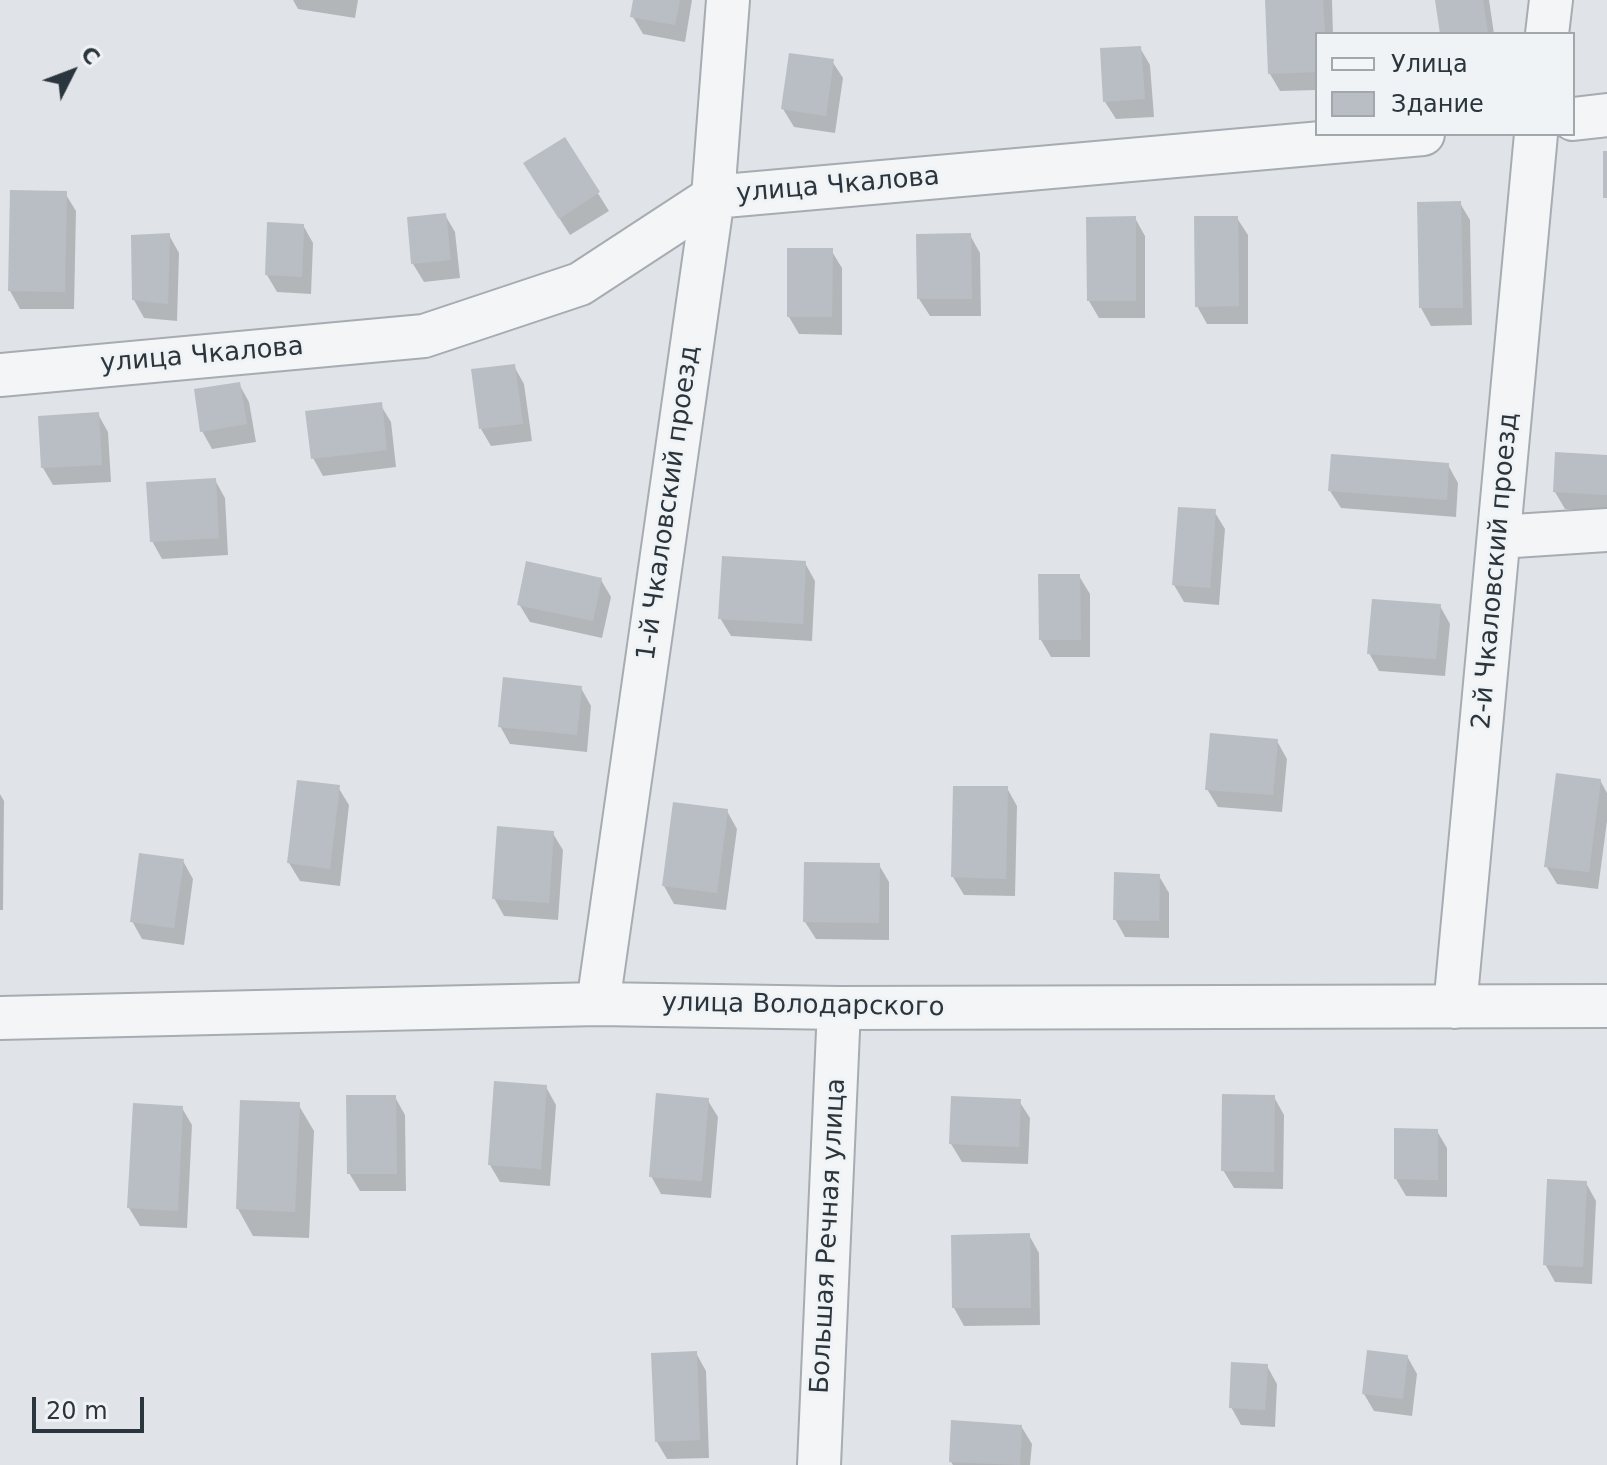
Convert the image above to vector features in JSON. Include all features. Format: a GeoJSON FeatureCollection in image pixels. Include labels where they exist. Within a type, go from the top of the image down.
{"type":"FeatureCollection","features":[{"type":"Feature","properties":{"kind":"street","name":"1-й Чкаловский проезд"},"geometry":{"type":"LineString","coordinates":[[598,1004],[713,197],[728,0]]}},
{"type":"Feature","properties":{"kind":"street"},"geometry":{"type":"LineString","coordinates":[[1547,32],[1551,0]]}},
{"type":"Feature","properties":{"kind":"street"},"geometry":{"type":"LineString","coordinates":[[1575,119],[1607,115]]}},
{"type":"Feature","properties":{"kind":"street","name":"улица Чкалова"},"geometry":{"type":"LineString","coordinates":[[0,375],[424,336],[580,284],[713,197],[1400,136]]}},
{"type":"Feature","properties":{"kind":"street","name":"2-й Чкаловский проезд"},"geometry":{"type":"LineString","coordinates":[[1455,1007],[1536,136]]}},
{"type":"Feature","properties":{"kind":"street"},"geometry":{"type":"LineString","coordinates":[[1499,537],[1607,530]]}},
{"type":"Feature","properties":{"kind":"street","name":"улица Володарского"},"geometry":{"type":"LineString","coordinates":[[0,1018],[598,1004],[839,1008],[1607,1006]]}},
{"type":"Feature","properties":{"kind":"street","name":"Большая Речная улица"},"geometry":{"type":"LineString","coordinates":[[819,1465],[839,1008]]}},
{"type":"Feature","properties":{"kind":"building"},"geometry":{"type":"Polygon","coordinates":[[[633,0],[680,0],[675,25],[630,17],[633,0]]]}},
{"type":"Feature","properties":{"kind":"building"},"geometry":{"type":"Polygon","coordinates":[[[1265,0],[1323,0],[1325,32],[1315,32],[1315,72],[1268,74],[1265,0]]]}},
{"type":"Feature","properties":{"kind":"building"},"geometry":{"type":"Polygon","coordinates":[[[1435,0],[1483,0],[1488,32],[1440,32],[1435,0]]]}},
{"type":"Feature","properties":{"kind":"building"},"geometry":{"type":"Polygon","coordinates":[[[1141,46],[1145,99],[1103,102],[1100,48],[1141,46]]]}},
{"type":"Feature","properties":{"kind":"building"},"geometry":{"type":"Polygon","coordinates":[[[789,53],[834,59],[826,116],[781,109],[789,53]]]}},
{"type":"Feature","properties":{"kind":"building"},"geometry":{"type":"Polygon","coordinates":[[[565,137],[600,192],[559,219],[523,163],[565,137]]]}},
{"type":"Feature","properties":{"kind":"building"},"geometry":{"type":"Polygon","coordinates":[[[1603,151],[1607,151],[1607,198],[1603,198],[1603,151]]]}},
{"type":"Feature","properties":{"kind":"building"},"geometry":{"type":"Polygon","coordinates":[[[10,190],[67,191],[65,292],[8,291],[10,190]]]}},
{"type":"Feature","properties":{"kind":"building"},"geometry":{"type":"Polygon","coordinates":[[[1461,201],[1463,308],[1419,308],[1417,202],[1461,201]]]}},
{"type":"Feature","properties":{"kind":"building"},"geometry":{"type":"Polygon","coordinates":[[[446,213],[451,260],[411,264],[407,217],[446,213]]]}},
{"type":"Feature","properties":{"kind":"building"},"geometry":{"type":"Polygon","coordinates":[[[1136,216],[1136,301],[1087,301],[1086,217],[1136,216]]]}},
{"type":"Feature","properties":{"kind":"building"},"geometry":{"type":"Polygon","coordinates":[[[1194,216],[1238,216],[1239,306],[1195,307],[1194,216]]]}},
{"type":"Feature","properties":{"kind":"building"},"geometry":{"type":"Polygon","coordinates":[[[267,222],[304,224],[302,277],[265,275],[267,222]]]}},
{"type":"Feature","properties":{"kind":"building"},"geometry":{"type":"Polygon","coordinates":[[[170,233],[168,304],[132,300],[131,235],[170,233]]]}},
{"type":"Feature","properties":{"kind":"building"},"geometry":{"type":"Polygon","coordinates":[[[971,233],[972,299],[917,299],[916,234],[971,233]]]}},
{"type":"Feature","properties":{"kind":"building"},"geometry":{"type":"Polygon","coordinates":[[[787,248],[833,248],[832,317],[787,317],[787,248]]]}},
{"type":"Feature","properties":{"kind":"building"},"geometry":{"type":"Polygon","coordinates":[[[515,364],[523,424],[479,429],[471,369],[515,364]]]}},
{"type":"Feature","properties":{"kind":"building"},"geometry":{"type":"Polygon","coordinates":[[[240,382],[247,424],[200,432],[194,389],[240,382]]]}},
{"type":"Feature","properties":{"kind":"building"},"geometry":{"type":"Polygon","coordinates":[[[382,402],[387,450],[311,459],[305,411],[382,402]]]}},
{"type":"Feature","properties":{"kind":"building"},"geometry":{"type":"Polygon","coordinates":[[[99,412],[102,465],[41,468],[38,416],[99,412]]]}},
{"type":"Feature","properties":{"kind":"building"},"geometry":{"type":"Polygon","coordinates":[[[1555,452],[1607,455],[1607,495],[1553,492],[1555,452]]]}},
{"type":"Feature","properties":{"kind":"building"},"geometry":{"type":"Polygon","coordinates":[[[1331,454],[1449,463],[1447,500],[1328,491],[1331,454]]]}},
{"type":"Feature","properties":{"kind":"building"},"geometry":{"type":"Polygon","coordinates":[[[216,478],[219,538],[150,542],[146,482],[216,478]]]}},
{"type":"Feature","properties":{"kind":"building"},"geometry":{"type":"Polygon","coordinates":[[[1178,507],[1216,509],[1210,588],[1172,585],[1178,507]]]}},
{"type":"Feature","properties":{"kind":"building"},"geometry":{"type":"Polygon","coordinates":[[[722,556],[806,561],[803,624],[718,619],[722,556]]]}},
{"type":"Feature","properties":{"kind":"building"},"geometry":{"type":"Polygon","coordinates":[[[526,561],[602,578],[593,621],[517,605],[526,561]]]}},
{"type":"Feature","properties":{"kind":"building"},"geometry":{"type":"Polygon","coordinates":[[[1038,574],[1080,574],[1081,640],[1039,640],[1038,574]]]}},
{"type":"Feature","properties":{"kind":"building"},"geometry":{"type":"Polygon","coordinates":[[[1372,599],[1441,604],[1436,659],[1367,654],[1372,599]]]}},
{"type":"Feature","properties":{"kind":"building"},"geometry":{"type":"Polygon","coordinates":[[[503,677],[582,686],[577,735],[498,727],[503,677]]]}},
{"type":"Feature","properties":{"kind":"building"},"geometry":{"type":"Polygon","coordinates":[[[1210,733],[1278,739],[1273,795],[1205,790],[1210,733]]]}},
{"type":"Feature","properties":{"kind":"building"},"geometry":{"type":"Polygon","coordinates":[[[1556,773],[1601,779],[1589,872],[1544,867],[1556,773]]]}},
{"type":"Feature","properties":{"kind":"building"},"geometry":{"type":"Polygon","coordinates":[[[297,780],[340,785],[330,869],[287,863],[297,780]]]}},
{"type":"Feature","properties":{"kind":"building"},"geometry":{"type":"Polygon","coordinates":[[[953,786],[1008,786],[1006,879],[951,877],[953,786]]]}},
{"type":"Feature","properties":{"kind":"building"},"geometry":{"type":"Polygon","coordinates":[[[673,802],[728,809],[717,893],[662,886],[673,802]]]}},
{"type":"Feature","properties":{"kind":"building"},"geometry":{"type":"Polygon","coordinates":[[[497,826],[554,831],[549,903],[492,899],[497,826]]]}},
{"type":"Feature","properties":{"kind":"building"},"geometry":{"type":"Polygon","coordinates":[[[139,853],[184,859],[174,928],[130,922],[139,853]]]}},
{"type":"Feature","properties":{"kind":"building"},"geometry":{"type":"Polygon","coordinates":[[[804,862],[880,863],[879,923],[803,922],[804,862]]]}},
{"type":"Feature","properties":{"kind":"building"},"geometry":{"type":"Polygon","coordinates":[[[1114,872],[1160,874],[1159,921],[1113,920],[1114,872]]]}},
{"type":"Feature","properties":{"kind":"building"},"geometry":{"type":"Polygon","coordinates":[[[494,1081],[547,1085],[541,1169],[488,1165],[494,1081]]]}},
{"type":"Feature","properties":{"kind":"building"},"geometry":{"type":"Polygon","coordinates":[[[656,1093],[709,1098],[702,1181],[649,1177],[656,1093]]]}},
{"type":"Feature","properties":{"kind":"building"},"geometry":{"type":"Polygon","coordinates":[[[1222,1094],[1275,1095],[1274,1172],[1221,1171],[1222,1094]]]}},
{"type":"Feature","properties":{"kind":"building"},"geometry":{"type":"Polygon","coordinates":[[[346,1095],[396,1095],[397,1174],[347,1174],[346,1095]]]}},
{"type":"Feature","properties":{"kind":"building"},"geometry":{"type":"Polygon","coordinates":[[[951,1096],[1021,1099],[1019,1147],[949,1144],[951,1096]]]}},
{"type":"Feature","properties":{"kind":"building"},"geometry":{"type":"Polygon","coordinates":[[[240,1100],[300,1102],[295,1212],[236,1209],[240,1100]]]}},
{"type":"Feature","properties":{"kind":"building"},"geometry":{"type":"Polygon","coordinates":[[[133,1103],[183,1106],[178,1211],[127,1208],[133,1103]]]}},
{"type":"Feature","properties":{"kind":"building"},"geometry":{"type":"Polygon","coordinates":[[[1394,1128],[1438,1129],[1438,1180],[1394,1179],[1394,1128]]]}},
{"type":"Feature","properties":{"kind":"building"},"geometry":{"type":"Polygon","coordinates":[[[1547,1179],[1587,1181],[1583,1267],[1543,1265],[1547,1179]]]}},
{"type":"Feature","properties":{"kind":"building"},"geometry":{"type":"Polygon","coordinates":[[[1030,1233],[1031,1308],[952,1308],[951,1235],[1030,1233]]]}},
{"type":"Feature","properties":{"kind":"building"},"geometry":{"type":"Polygon","coordinates":[[[1367,1350],[1408,1355],[1403,1399],[1362,1394],[1367,1350]]]}},
{"type":"Feature","properties":{"kind":"building"},"geometry":{"type":"Polygon","coordinates":[[[697,1351],[700,1440],[655,1442],[651,1353],[697,1351]]]}},
{"type":"Feature","properties":{"kind":"building"},"geometry":{"type":"Polygon","coordinates":[[[1231,1362],[1268,1364],[1265,1410],[1229,1408],[1231,1362]]]}},
{"type":"Feature","properties":{"kind":"building"},"geometry":{"type":"Polygon","coordinates":[[[951,1420],[1022,1425],[1020,1465],[949,1462],[951,1420]]]}}]}
